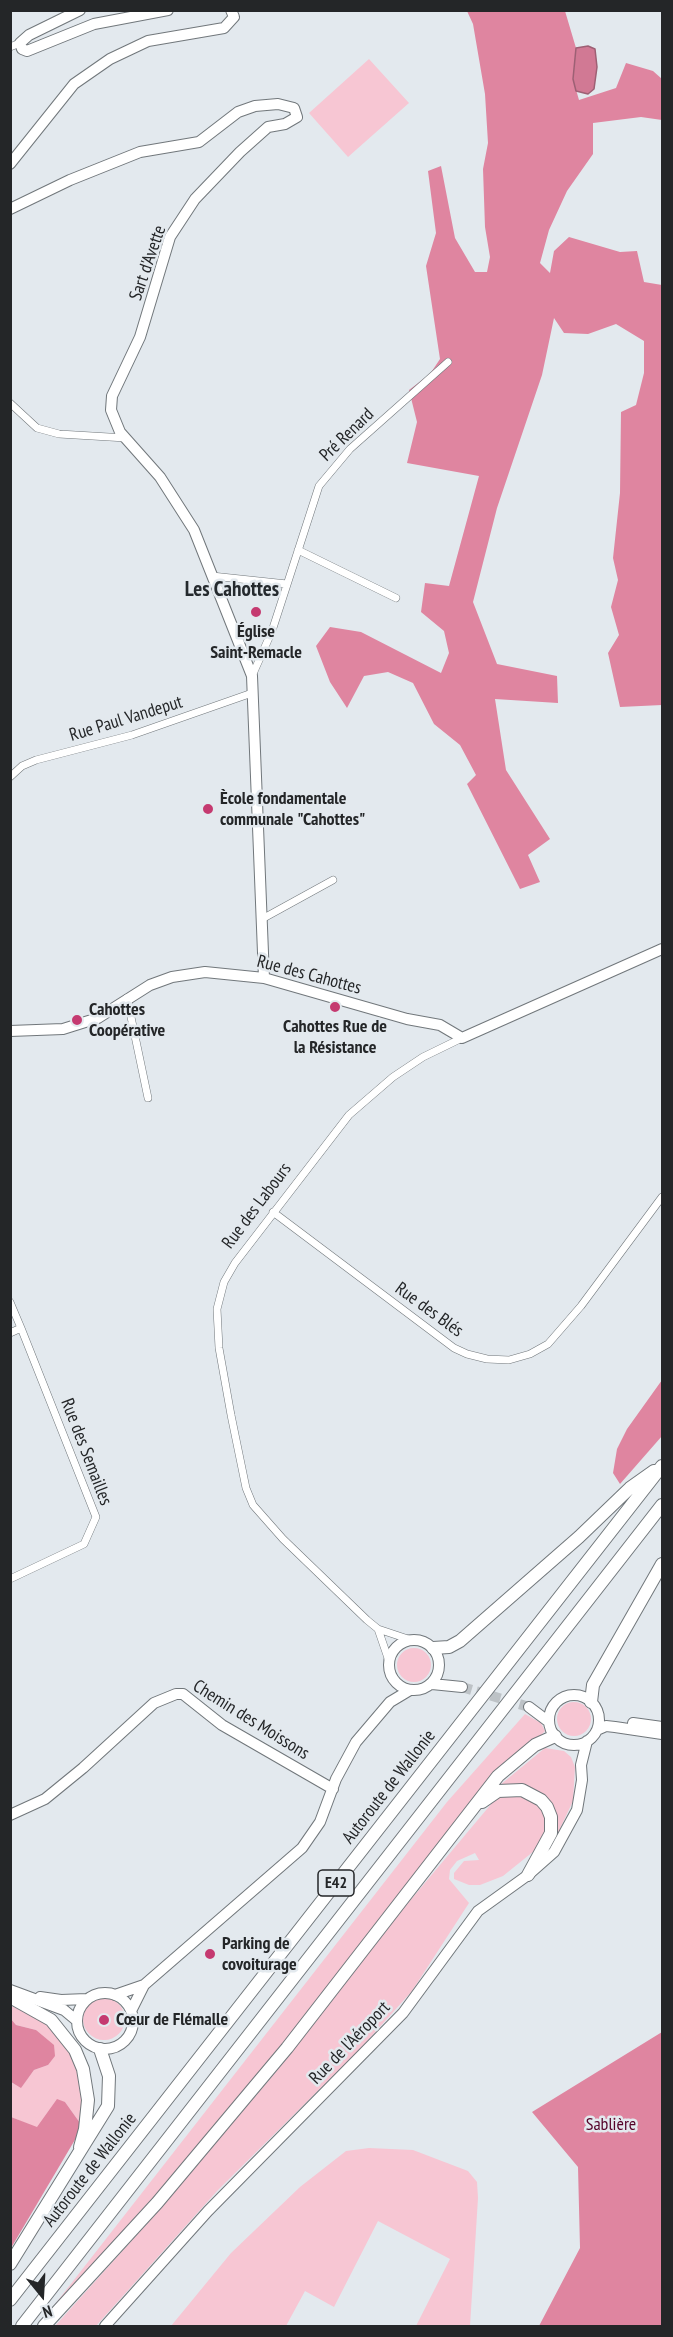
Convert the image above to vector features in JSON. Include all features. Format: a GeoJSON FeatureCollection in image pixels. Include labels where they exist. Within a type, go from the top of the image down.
{"type":"FeatureCollection","features":[{"type":"Feature","properties":{"kind":"highway"},"geometry":{"type":"LineString","coordinates":[[433,1648],[449,1647],[460,1641],[573,1544],[630,1488],[663,1466]]}},
{"type":"Feature","properties":{"kind":"highway","name":"Autoroute de Wallonie"},"geometry":{"type":"LineString","coordinates":[[10,2300],[663,1466]]}},
{"type":"Feature","properties":{"kind":"highway","name":"E42"},"geometry":{"type":"LineString","coordinates":[[22,2326],[663,1505]]}},
{"type":"Feature","properties":{"kind":"highway"},"geometry":{"type":"LineString","coordinates":[[591,1702],[593,1685],[663,1564]]}},
{"type":"Feature","properties":{"kind":"highway"},"geometry":{"type":"LineString","coordinates":[[44,2326],[157,2203],[287,2048],[498,1776],[535,1744],[560,1739]]}},
{"type":"Feature","properties":{"kind":"highway"},"geometry":{"type":"LineString","coordinates":[[469,1812],[498,1791],[522,1790],[541,1800],[547,1807],[552,1826],[546,1846],[528,1875]]}},
{"type":"Feature","properties":{"kind":"highway"},"geometry":{"type":"LineString","coordinates":[[10,1997],[37,2011],[63,2033],[75,2050],[83,2069],[88,2114],[80,2146],[70,2170]]}},
{"type":"Feature","properties":{"kind":"highway"},"geometry":{"type":"LineString","coordinates":[[10,2264],[108,2106],[109,2076],[100,2049]]}},
{"type":"Feature","properties":{"kind":"street"},"geometry":{"type":"LineString","coordinates":[[80,10],[29,35],[15,45],[27,51],[94,24],[168,10]]}},
{"type":"Feature","properties":{"kind":"street"},"geometry":{"type":"LineString","coordinates":[[10,164],[74,84],[110,59],[148,41],[224,28],[234,17],[231,10]]}},
{"type":"Feature","properties":{"kind":"street","name":"Sart d'Avette"},"geometry":{"type":"LineString","coordinates":[[10,209],[70,180],[140,152],[199,142],[238,112],[255,106],[278,104],[294,108],[297,117],[285,124],[268,127],[240,152],[195,199],[170,237],[140,337],[112,396],[113,420],[160,477],[194,530],[252,676]]}},
{"type":"Feature","properties":{"kind":"street","name":"Pré Renard"},"geometry":{"type":"LineString","coordinates":[[252,676],[272,631],[324,478],[350,449],[448,362]]}},
{"type":"Feature","properties":{"kind":"street"},"geometry":{"type":"LineString","coordinates":[[10,403],[37,428],[60,434],[126,438]]}},
{"type":"Feature","properties":{"kind":"street"},"geometry":{"type":"LineString","coordinates":[[298,550],[396,598]]}},
{"type":"Feature","properties":{"kind":"street"},"geometry":{"type":"LineString","coordinates":[[211,576],[287,584]]}},
{"type":"Feature","properties":{"kind":"street"},"geometry":{"type":"LineString","coordinates":[[252,676],[264,978]]}},
{"type":"Feature","properties":{"kind":"street","name":"Rue Paul Vandeput"},"geometry":{"type":"LineString","coordinates":[[10,777],[22,766],[36,760],[132,735],[252,693]]}},
{"type":"Feature","properties":{"kind":"street"},"geometry":{"type":"LineString","coordinates":[[262,919],[333,880]]}},
{"type":"Feature","properties":{"kind":"street","name":"Rue des Labours"},"geometry":{"type":"LineString","coordinates":[[411,1640],[378,1629],[270,1525],[253,1505],[246,1488],[219,1348],[218,1298],[235,1263],[349,1115],[393,1077],[423,1057],[462,1038],[663,949]]}},
{"type":"Feature","properties":{"kind":"street","name":"Rue des Cahottes"},"geometry":{"type":"LineString","coordinates":[[10,1031],[63,1029],[98,1018],[150,985],[183,976],[215,973],[264,978],[407,1019],[440,1025],[462,1038]]}},
{"type":"Feature","properties":{"kind":"street"},"geometry":{"type":"LineString","coordinates":[[127,998],[149,1097]]}},
{"type":"Feature","properties":{"kind":"street","name":"Rue des Blés"},"geometry":{"type":"LineString","coordinates":[[273,1212],[454,1348],[477,1357],[509,1360],[530,1354],[548,1344],[581,1306],[663,1197]]}},
{"type":"Feature","properties":{"kind":"street","name":"Rue des Semailles"},"geometry":{"type":"LineString","coordinates":[[10,1302],[96,1517],[84,1544],[10,1579]]}},
{"type":"Feature","properties":{"kind":"street"},"geometry":{"type":"LineString","coordinates":[[10,1333],[21,1328]]}},
{"type":"Feature","properties":{"kind":"street","name":"Rue des Labours"},"geometry":{"type":"LineString","coordinates":[[378,1629],[389,1661]]}},
{"type":"Feature","properties":{"kind":"street"},"geometry":{"type":"LineString","coordinates":[[390,1702],[392,1677],[389,1661],[396,1647],[411,1640],[419,1640],[433,1648],[437,1654],[439,1670],[432,1684]]}},
{"type":"Feature","properties":{"kind":"street"},"geometry":{"type":"LineString","coordinates":[[392,1677],[396,1683],[410,1690],[418,1690],[432,1684],[457,1686],[439,1670]]}},
{"type":"Feature","properties":{"kind":"street"},"geometry":{"type":"LineString","coordinates":[[131,2011],[144,1986],[302,1848],[320,1822],[356,1742],[390,1702],[410,1690]]}},
{"type":"Feature","properties":{"kind":"street","name":"Chemin des Moissons"},"geometry":{"type":"LineString","coordinates":[[10,1815],[45,1799],[83,1768],[154,1703],[176,1694],[183,1694],[222,1725],[333,1789]]}},
{"type":"Feature","properties":{"kind":"street"},"geometry":{"type":"LineString","coordinates":[[549,1722],[553,1707],[567,1696],[584,1697],[591,1702],[599,1715],[617,1722],[663,1727]]}},
{"type":"Feature","properties":{"kind":"street"},"geometry":{"type":"LineString","coordinates":[[553,1707],[529,1707],[549,1722],[581,1766]]}},
{"type":"Feature","properties":{"kind":"street"},"geometry":{"type":"LineString","coordinates":[[597,1730],[599,1715]]}},
{"type":"Feature","properties":{"kind":"street"},"geometry":{"type":"LineString","coordinates":[[560,1739],[576,1744],[587,1741],[597,1730],[606,1726],[663,1734]]}},
{"type":"Feature","properties":{"kind":"street","name":"Rue de l'Aéroport"},"geometry":{"type":"LineString","coordinates":[[105,2326],[208,2211],[403,2013],[478,1911],[528,1875],[554,1852],[571,1825],[580,1795],[581,1766],[587,1741]]}},
{"type":"Feature","properties":{"kind":"street"},"geometry":{"type":"LineString","coordinates":[[115,1995],[144,1986]]}},
{"type":"Feature","properties":{"kind":"street"},"geometry":{"type":"LineString","coordinates":[[10,1990],[62,2000],[87,1999],[103,1993],[115,1995],[125,2001],[131,2011],[132,2028],[126,2040],[114,2048],[100,2049],[83,2039],[76,2020],[64,2010],[29,1995]]}},
{"type":"Feature","properties":{"kind":"street"},"geometry":{"type":"LineString","coordinates":[[76,2020],[79,2008],[87,1999]]}},
{"type":"Feature","properties":{"kind":"shaded area"},"geometry":{"type":"Polygon","coordinates":[[[588,46],[595,49],[597,67],[594,89],[588,94],[576,91],[573,79],[576,48],[588,46]]]}},
{"type":"Feature","properties":{"kind":"shaded area"},"geometry":{"type":"Polygon","coordinates":[[[369,59],[409,103],[348,157],[309,113],[369,59]]]}},
{"type":"Feature","properties":{"kind":"shaded area"},"geometry":{"type":"Polygon","coordinates":[[[414,1648],[426,1653],[431,1665],[426,1677],[414,1682],[402,1677],[397,1665],[402,1653],[414,1648]]]}},
{"type":"Feature","properties":{"kind":"shaded area"},"geometry":{"type":"Polygon","coordinates":[[[574,1702],[586,1707],[591,1719],[586,1731],[574,1736],[562,1731],[557,1719],[562,1707],[574,1702]]]}},
{"type":"Feature","properties":{"kind":"shaded area"},"geometry":{"type":"Polygon","coordinates":[[[525,1714],[541,1723],[545,1731],[461,1817],[376,1923],[306,2019],[177,2171],[38,2326],[447,1802],[525,1714]]]}},
{"type":"Feature","properties":{"kind":"shaded area"},"geometry":{"type":"Polygon","coordinates":[[[545,1748],[564,1751],[571,1757],[575,1767],[573,1801],[556,1837],[554,1837],[554,1812],[500,1785],[545,1748]]]}},
{"type":"Feature","properties":{"kind":"shaded area"},"geometry":{"type":"Polygon","coordinates":[[[522,1795],[539,1805],[546,1816],[547,1834],[539,1847],[503,1876],[480,1885],[469,1885],[454,1879],[454,1873],[464,1861],[479,1860],[475,1853],[457,1861],[450,1870],[449,1879],[469,1903],[412,1991],[360,2049],[218,2190],[96,2326],[55,2326],[152,2218],[280,2067],[403,1909],[492,1803],[499,1797],[522,1795]]]}},
{"type":"Feature","properties":{"kind":"shaded area"},"geometry":{"type":"Polygon","coordinates":[[[104,1998],[119,2004],[125,2019],[119,2034],[104,2040],[89,2034],[83,2019],[89,2004],[104,1998]]]}},
{"type":"Feature","properties":{"kind":"shaded area"},"geometry":{"type":"Polygon","coordinates":[[[11,2006],[45,2019],[71,2049],[81,2077],[83,2105],[80,2123],[65,2102],[37,2128],[11,2117],[10,2082],[21,2087],[34,2070],[48,2065],[36,2030],[16,2025],[11,2019],[11,2006]]]}},
{"type":"Feature","properties":{"kind":"shaded area"},"geometry":{"type":"Polygon","coordinates":[[[369,2148],[413,2150],[468,2171],[477,2182],[470,2326],[416,2326],[450,2259],[378,2221],[334,2307],[305,2291],[286,2326],[171,2326],[231,2253],[300,2187],[346,2151],[369,2148]]]}},
{"type":"Feature","properties":{"kind":"green space"},"geometry":{"type":"Polygon","coordinates":[[[467,11],[565,11],[576,48],[573,79],[579,100],[616,88],[626,63],[653,71],[662,79],[662,120],[641,117],[593,123],[593,154],[567,191],[549,230],[540,263],[550,273],[554,251],[569,237],[620,252],[637,251],[644,282],[662,285],[662,705],[620,707],[608,653],[619,635],[611,607],[618,580],[613,558],[620,493],[621,412],[636,405],[644,373],[644,341],[616,324],[588,334],[564,333],[554,318],[542,375],[497,508],[473,602],[497,664],[557,676],[558,703],[495,699],[506,770],[550,839],[528,855],[540,882],[520,889],[467,784],[476,775],[460,745],[434,724],[413,683],[388,672],[364,676],[347,708],[330,682],[316,646],[330,627],[361,632],[441,673],[449,653],[444,631],[421,612],[425,583],[449,586],[479,476],[407,463],[417,422],[409,390],[430,374],[440,359],[426,266],[436,233],[428,171],[441,166],[455,238],[475,272],[487,272],[490,257],[485,227],[483,169],[488,143],[485,94],[473,24],[467,11]]]}},
{"type":"Feature","properties":{"kind":"green space"},"geometry":{"type":"Polygon","coordinates":[[[662,1380],[662,1436],[620,1484],[613,1473],[617,1449],[627,1429],[662,1380]]]}},
{"type":"Feature","properties":{"kind":"green space"},"geometry":{"type":"Polygon","coordinates":[[[11,2019],[16,2025],[36,2030],[54,2045],[55,2056],[48,2065],[34,2070],[21,2088],[11,2082],[11,2019]]]}},
{"type":"Feature","properties":{"kind":"green space","name":"Sablière"},"geometry":{"type":"Polygon","coordinates":[[[662,2032],[662,2326],[539,2326],[580,2248],[578,2167],[532,2112],[662,2032]]]}},
{"type":"Feature","properties":{"kind":"green space"},"geometry":{"type":"Polygon","coordinates":[[[57,2099],[65,2102],[80,2123],[76,2138],[11,2248],[11,2117],[37,2127],[57,2099]]]}},
{"type":"Feature","properties":{"kind":"tunnel"},"geometry":{"type":"LineString","coordinates":[[462,1687],[529,1707]]}},
{"type":"Feature","properties":{"kind":"place","name":"Église Saint-Remacle"},"geometry":{"type":"Point","coordinates":[256,612]}},
{"type":"Feature","properties":{"kind":"place","name":"Ècole fondamentale communale \"Cahottes\""},"geometry":{"type":"Point","coordinates":[208,809]}},
{"type":"Feature","properties":{"kind":"place","name":"Cahottes Rue de la Résistance"},"geometry":{"type":"Point","coordinates":[335,1007]}},
{"type":"Feature","properties":{"kind":"place","name":"Cahottes Coopérative"},"geometry":{"type":"Point","coordinates":[77,1020]}},
{"type":"Feature","properties":{"kind":"place","name":"Parking de covoiturage"},"geometry":{"type":"Point","coordinates":[210,1954]}},
{"type":"Feature","properties":{"kind":"place","name":"Cœur de Flémalle"},"geometry":{"type":"Point","coordinates":[104,2020]}},
{"type":"Feature","properties":{"kind":"district","name":"Les Cahottes"},"geometry":{"type":"Point","coordinates":[232,590]}}]}
